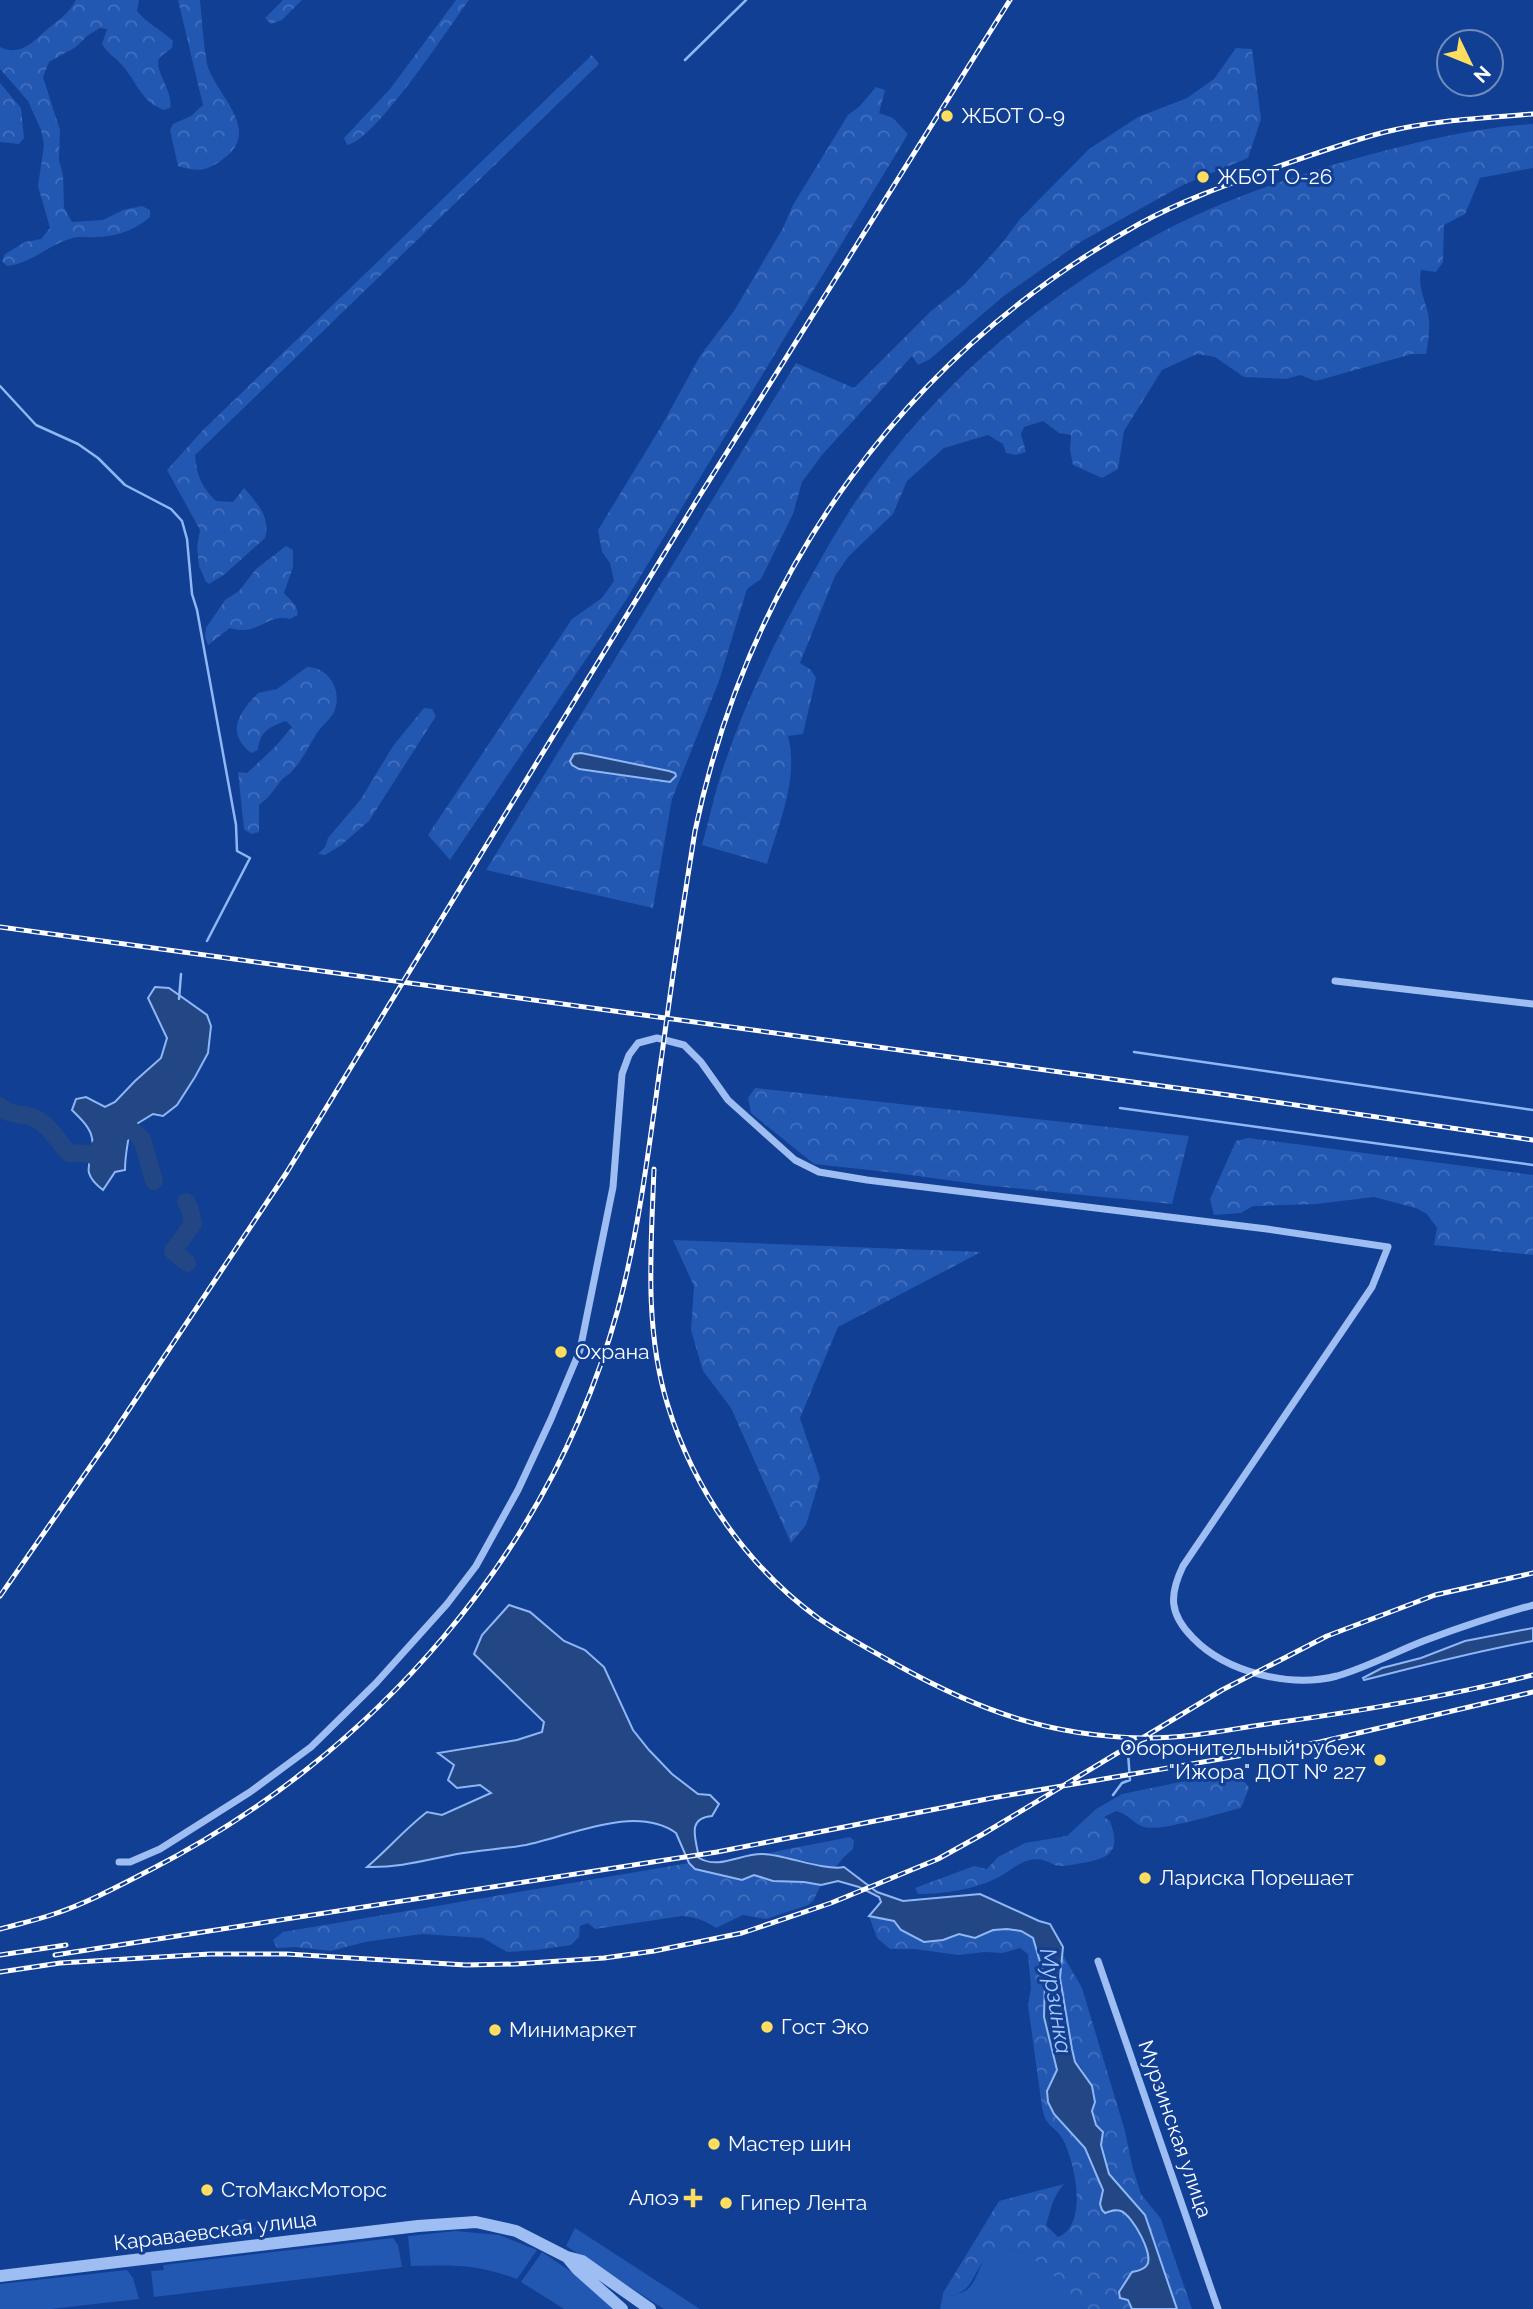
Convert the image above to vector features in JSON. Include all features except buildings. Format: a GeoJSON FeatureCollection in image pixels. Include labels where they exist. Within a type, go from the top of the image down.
{"type":"FeatureCollection","features":[{"type":"Feature","properties":{"kind":"street"},"geometry":{"type":"LineString","coordinates":[[1335,981],[1533,1004]]}},
{"type":"Feature","properties":{"kind":"street"},"geometry":{"type":"LineString","coordinates":[[118,1862],[130,1862],[160,1849],[250,1792],[311,1747],[376,1683],[447,1604],[476,1566],[517,1490],[580,1350],[613,1186],[622,1074],[634,1048],[638,1043],[649,1039],[677,1042],[692,1051],[718,1089],[743,1116],[795,1160],[819,1172],[1388,1247],[1372,1287],[1183,1566],[1173,1591],[1177,1616],[1193,1639],[1217,1656],[1248,1671],[1296,1680],[1336,1676],[1445,1633],[1533,1605]]}},
{"type":"Feature","properties":{"kind":"street","name":"Мурзинская улица"},"geometry":{"type":"LineString","coordinates":[[1098,1961],[1218,2309]]}},
{"type":"Feature","properties":{"kind":"street","name":"Караваевская улица"},"geometry":{"type":"LineString","coordinates":[[0,2276],[440,2223],[476,2222],[528,2235],[567,2257]]}},
{"type":"Feature","properties":{"kind":"street"},"geometry":{"type":"LineString","coordinates":[[567,2257],[622,2309]]}},
{"type":"Feature","properties":{"kind":"street"},"geometry":{"type":"LineString","coordinates":[[567,2257],[582,2261],[650,2309]]}},
{"type":"Feature","properties":{"kind":"green space"},"geometry":{"type":"Polygon","coordinates":[[[76,0],[139,0],[137,11],[173,41],[172,48],[159,59],[158,64],[170,102],[170,108],[164,110],[145,97],[122,65],[104,47],[102,44],[107,29],[100,28],[76,47],[49,62],[43,77],[60,130],[59,160],[63,175],[64,208],[72,222],[103,220],[123,210],[142,206],[150,210],[150,217],[124,232],[102,237],[73,238],[25,261],[7,266],[2,261],[5,254],[25,242],[41,239],[50,228],[38,186],[44,145],[41,130],[28,101],[0,69],[0,47],[13,50],[29,44],[66,14],[76,0]]]}},
{"type":"Feature","properties":{"kind":"green space"},"geometry":{"type":"Polygon","coordinates":[[[178,0],[200,0],[207,64],[235,115],[238,127],[239,138],[234,149],[217,163],[202,170],[178,166],[170,130],[173,124],[191,116],[203,105],[178,0]]]}},
{"type":"Feature","properties":{"kind":"green space"},"geometry":{"type":"Polygon","coordinates":[[[283,0],[302,0],[282,20],[271,24],[265,18],[283,0]]]}},
{"type":"Feature","properties":{"kind":"green space"},"geometry":{"type":"Polygon","coordinates":[[[456,0],[469,0],[393,104],[359,139],[347,145],[344,138],[390,89],[456,0]]]}},
{"type":"Feature","properties":{"kind":"green space"},"geometry":{"type":"Polygon","coordinates":[[[1236,48],[1252,49],[1261,119],[1248,158],[1183,185],[1082,241],[1005,295],[930,359],[918,365],[912,356],[822,455],[802,482],[793,514],[761,579],[747,589],[719,681],[672,799],[653,908],[486,870],[796,363],[854,388],[931,311],[964,285],[1020,219],[1089,149],[1138,117],[1187,98],[1214,79],[1236,48]]]}},
{"type":"Feature","properties":{"kind":"green space"},"geometry":{"type":"Polygon","coordinates":[[[592,55],[599,64],[195,455],[201,480],[216,501],[233,502],[244,488],[262,511],[266,523],[265,538],[225,574],[209,584],[206,582],[199,566],[197,547],[200,530],[167,470],[203,430],[592,55]]]}},
{"type":"Feature","properties":{"kind":"green space"},"geometry":{"type":"Polygon","coordinates":[[[0,83],[21,108],[24,138],[19,144],[0,142],[0,83]]]}},
{"type":"Feature","properties":{"kind":"green space"},"geometry":{"type":"Polygon","coordinates":[[[876,87],[885,90],[879,113],[893,118],[908,134],[626,600],[450,860],[428,835],[572,619],[602,598],[614,581],[610,563],[602,552],[598,530],[662,425],[700,356],[734,311],[783,228],[793,205],[848,115],[860,106],[876,87]]]}},
{"type":"Feature","properties":{"kind":"green space"},"geometry":{"type":"Polygon","coordinates":[[[1533,124],[1533,168],[1480,178],[1465,214],[1444,225],[1443,262],[1436,272],[1421,270],[1421,285],[1429,320],[1426,354],[1412,354],[1316,381],[1300,375],[1286,379],[1244,377],[1215,357],[1197,354],[1162,370],[1124,431],[1118,469],[1102,478],[1073,465],[1071,435],[1059,433],[1043,421],[1024,427],[1021,434],[1026,452],[1016,455],[1006,453],[1003,444],[988,435],[944,448],[907,481],[893,514],[848,557],[835,576],[800,663],[811,670],[816,678],[803,734],[788,736],[791,752],[789,785],[767,864],[702,845],[716,789],[750,698],[783,628],[831,542],[864,490],[901,441],[932,406],[998,343],[1071,287],[1110,262],[1171,227],[1241,196],[1288,179],[1384,151],[1459,134],[1533,124]]]}},
{"type":"Feature","properties":{"kind":"green space"},"geometry":{"type":"Polygon","coordinates":[[[286,546],[293,550],[293,567],[284,593],[296,606],[298,615],[290,619],[275,619],[248,630],[230,628],[208,645],[206,628],[225,600],[239,591],[256,569],[286,546]]]}},
{"type":"Feature","properties":{"kind":"green space"},"geometry":{"type":"Polygon","coordinates":[[[307,667],[322,671],[328,676],[336,690],[336,706],[296,767],[259,805],[259,832],[251,834],[244,829],[238,772],[247,773],[292,727],[286,721],[270,728],[263,734],[258,750],[251,753],[238,738],[238,723],[245,708],[258,693],[277,689],[307,667]]]}},
{"type":"Feature","properties":{"kind":"green space"},"geometry":{"type":"Polygon","coordinates":[[[424,708],[432,709],[436,716],[369,821],[340,846],[325,855],[318,854],[361,799],[393,746],[424,708]]]}},
{"type":"Feature","properties":{"kind":"green space"},"geometry":{"type":"Polygon","coordinates":[[[755,1088],[1189,1136],[1172,1204],[983,1185],[814,1164],[751,1113],[748,1098],[755,1088]]]}},
{"type":"Feature","properties":{"kind":"green space"},"geometry":{"type":"Polygon","coordinates":[[[1248,1138],[1533,1175],[1533,1255],[1434,1245],[1437,1228],[1427,1214],[1416,1208],[1374,1197],[1316,1204],[1253,1206],[1241,1213],[1214,1215],[1210,1199],[1236,1141],[1248,1138]]]}},
{"type":"Feature","properties":{"kind":"green space"},"geometry":{"type":"Polygon","coordinates":[[[673,1240],[981,1252],[838,1327],[800,1418],[820,1478],[806,1525],[791,1543],[731,1408],[703,1371],[691,1330],[694,1286],[673,1240]]]}},
{"type":"Feature","properties":{"kind":"green space"},"geometry":{"type":"Polygon","coordinates":[[[1229,1772],[1241,1776],[1249,1788],[1241,1808],[1177,1825],[1152,1828],[1140,1826],[1116,1811],[1104,1817],[1110,1821],[1114,1846],[1100,1859],[1060,1866],[1044,1860],[1030,1860],[997,1878],[968,1888],[918,1894],[915,1888],[974,1866],[987,1869],[998,1857],[1025,1843],[1067,1836],[1096,1809],[1122,1794],[1229,1772]]]}},
{"type":"Feature","properties":{"kind":"green space"},"geometry":{"type":"Polygon","coordinates":[[[850,1837],[854,1841],[853,1849],[834,1869],[763,1854],[850,1837]]]}},
{"type":"Feature","properties":{"kind":"green space"},"geometry":{"type":"Polygon","coordinates":[[[689,1863],[696,1869],[742,1880],[754,1875],[773,1881],[821,1885],[808,1905],[766,1919],[743,1915],[716,1928],[700,1919],[682,1916],[595,1929],[588,1923],[580,1926],[579,1937],[571,1945],[536,1950],[507,1952],[483,1938],[422,1934],[365,1942],[331,1951],[277,1948],[273,1940],[283,1932],[689,1863]]]}},
{"type":"Feature","properties":{"kind":"green space"},"geometry":{"type":"Polygon","coordinates":[[[869,1916],[895,1921],[901,1930],[924,1942],[943,1940],[959,1934],[975,1938],[993,1930],[1007,1929],[1021,1931],[1033,1938],[1045,1979],[1044,2017],[1057,2071],[1048,2093],[1050,2107],[1088,2153],[1100,2183],[1100,2204],[1107,2213],[1112,2209],[1128,2216],[1139,2232],[1148,2255],[1147,2266],[1132,2272],[1126,2299],[1132,2309],[1084,2309],[1038,2262],[1010,2250],[996,2251],[984,2261],[964,2290],[952,2296],[943,2293],[999,2201],[1064,2184],[1054,2199],[1046,2225],[1058,2237],[1068,2230],[1074,2220],[1076,2206],[1075,2176],[1067,2148],[1059,2134],[1048,2123],[1042,2107],[1028,2005],[1031,1988],[1028,1954],[1020,1948],[1003,1953],[958,1955],[915,1949],[890,1949],[877,1938],[869,1916]]]}},
{"type":"Feature","properties":{"kind":"green space"},"geometry":{"type":"Polygon","coordinates":[[[1063,1955],[1082,1988],[1141,2194],[1161,2219],[1192,2309],[1177,2309],[1145,2215],[1109,2174],[1101,2145],[1102,2129],[1096,2125],[1092,2111],[1095,2094],[1081,2067],[1075,2062],[1066,2022],[1060,1978],[1063,1955]]]}},
{"type":"Feature","properties":{"kind":"green space"},"geometry":{"type":"Polygon","coordinates":[[[245,2219],[256,2228],[254,2236],[204,2242],[239,2220],[245,2219]]]}},
{"type":"Feature","properties":{"kind":"green space"},"geometry":{"type":"Polygon","coordinates":[[[575,2228],[700,2309],[664,2309],[566,2246],[575,2228]]]}},
{"type":"Feature","properties":{"kind":"green space"},"geometry":{"type":"Polygon","coordinates":[[[456,2231],[499,2235],[537,2250],[517,2279],[465,2266],[411,2266],[408,2236],[456,2231]]]}},
{"type":"Feature","properties":{"kind":"green space"},"geometry":{"type":"Polygon","coordinates":[[[393,2238],[398,2245],[402,2267],[154,2297],[151,2271],[164,2270],[163,2265],[393,2238]]]}},
{"type":"Feature","properties":{"kind":"green space"},"geometry":{"type":"Polygon","coordinates":[[[1004,2249],[1028,2255],[1039,2262],[1084,2309],[940,2309],[943,2293],[952,2296],[967,2290],[988,2256],[1004,2249]]]}},
{"type":"Feature","properties":{"kind":"green space"},"geometry":{"type":"Polygon","coordinates":[[[542,2252],[582,2279],[613,2309],[564,2309],[521,2282],[542,2252]]]}},
{"type":"Feature","properties":{"kind":"green space"},"geometry":{"type":"Polygon","coordinates":[[[127,2270],[133,2278],[139,2299],[51,2309],[0,2309],[0,2284],[127,2270]]]}},
{"type":"Feature","properties":{"kind":"water"},"geometry":{"type":"Polygon","coordinates":[[[581,753],[669,771],[676,776],[670,782],[579,769],[570,761],[574,754],[581,753]]]}},
{"type":"Feature","properties":{"kind":"water"},"geometry":{"type":"Polygon","coordinates":[[[155,987],[169,988],[207,1015],[211,1026],[208,1053],[177,1105],[163,1116],[153,1114],[130,1128],[125,1170],[115,1172],[103,1190],[90,1176],[93,1146],[91,1134],[72,1110],[76,1099],[86,1097],[105,1107],[115,1102],[161,1058],[167,1038],[148,998],[155,987]]]}},
{"type":"Feature","properties":{"kind":"water"},"geometry":{"type":"Polygon","coordinates":[[[509,1605],[530,1612],[564,1641],[585,1650],[604,1667],[633,1730],[649,1750],[672,1774],[698,1794],[710,1795],[719,1804],[712,1816],[704,1818],[696,1825],[699,1858],[723,1862],[763,1854],[826,1867],[844,1867],[877,1892],[903,1901],[980,1894],[1050,1924],[1063,1947],[1060,1978],[1072,2049],[1075,2062],[1092,2086],[1095,2102],[1092,2111],[1096,2125],[1103,2132],[1101,2145],[1109,2174],[1145,2215],[1177,2309],[1132,2309],[1128,2300],[1120,2298],[1119,2292],[1132,2272],[1147,2265],[1148,2253],[1141,2236],[1126,2214],[1119,2210],[1105,2213],[1102,2210],[1100,2204],[1103,2190],[1085,2148],[1054,2114],[1048,2102],[1047,2091],[1057,2070],[1044,2017],[1045,1979],[1033,1938],[1021,1931],[993,1930],[975,1938],[959,1934],[943,1940],[924,1942],[901,1930],[894,1921],[869,1916],[881,1902],[879,1897],[859,1887],[838,1881],[821,1885],[773,1881],[754,1875],[742,1880],[695,1869],[689,1863],[676,1833],[660,1825],[641,1821],[602,1825],[526,1845],[401,1865],[367,1867],[427,1812],[442,1815],[491,1793],[480,1785],[457,1788],[448,1780],[454,1765],[438,1753],[517,1740],[542,1732],[544,1722],[474,1654],[482,1635],[509,1605]]]}},
{"type":"Feature","properties":{"kind":"water"},"geometry":{"type":"Polygon","coordinates":[[[1533,1628],[1533,1641],[1364,1680],[1363,1678],[1382,1668],[1421,1658],[1465,1641],[1533,1628]]]}},
{"type":"Feature","properties":{"kind":"waterway"},"geometry":{"type":"LineString","coordinates":[[685,60],[746,0]]}},
{"type":"Feature","properties":{"kind":"waterway"},"geometry":{"type":"LineString","coordinates":[[0,386],[36,425],[78,444],[98,458],[125,485],[171,509],[182,521],[187,539],[192,594],[236,825],[237,851],[250,858],[207,941]]}},
{"type":"Feature","properties":{"kind":"waterway"},"geometry":{"type":"LineString","coordinates":[[179,999],[181,974]]}},
{"type":"Feature","properties":{"kind":"waterway"},"geometry":{"type":"LineString","coordinates":[[1134,1052],[1533,1110]]}},
{"type":"Feature","properties":{"kind":"waterway","name":"Мурзинка"},"geometry":{"type":"LineString","coordinates":[[0,1106],[38,1120],[69,1153],[91,1154],[96,1157],[99,1148],[129,1128],[142,1139],[154,1181]]}},
{"type":"Feature","properties":{"kind":"waterway"},"geometry":{"type":"LineString","coordinates":[[1120,1108],[1533,1165]]}},
{"type":"Feature","properties":{"kind":"waterway","name":"Мурзинка"},"geometry":{"type":"LineString","coordinates":[[186,1202],[193,1224],[173,1251],[187,1263]]}},
{"type":"Feature","properties":{"kind":"waterway"},"geometry":{"type":"LineString","coordinates":[[1113,1795],[1122,1783],[1130,1780],[1128,1753],[1133,1747]]}},
{"type":"Feature","properties":{"kind":"railway"},"geometry":{"type":"LineString","coordinates":[[0,1596],[108,1441],[287,1172],[697,500],[1010,0]]}},
{"type":"Feature","properties":{"kind":"railway"},"geometry":{"type":"LineString","coordinates":[[0,1929],[66,1910],[150,1870],[231,1823],[308,1769],[378,1707],[442,1638],[499,1564],[548,1484],[588,1398],[626,1278],[644,1182],[695,831],[720,735],[755,644],[798,559],[850,478],[911,404],[979,337],[1055,277],[1139,224],[1171,208],[1271,169],[1385,132],[1440,122],[1533,114]]}},
{"type":"Feature","properties":{"kind":"railway"},"geometry":{"type":"LineString","coordinates":[[0,927],[1228,1095],[1533,1140]]}},
{"type":"Feature","properties":{"kind":"railway"},"geometry":{"type":"LineString","coordinates":[[654,1169],[652,1318],[660,1377],[679,1437],[708,1496],[746,1550],[792,1597],[818,1618],[858,1643],[958,1696],[1016,1718],[1077,1732],[1143,1738],[1192,1735],[1339,1713],[1437,1696],[1533,1675]]}},
{"type":"Feature","properties":{"kind":"railway"},"geometry":{"type":"LineString","coordinates":[[0,1972],[60,1963],[210,1954],[287,1954],[466,1965],[515,1964],[604,1958],[742,1933],[831,1903],[938,1859],[1222,1690],[1327,1636],[1435,1595],[1533,1573]]}},
{"type":"Feature","properties":{"kind":"railway"},"geometry":{"type":"LineString","coordinates":[[55,1955],[717,1852],[992,1798],[1320,1742],[1533,1692]]}},
{"type":"Feature","properties":{"kind":"railway"},"geometry":{"type":"LineString","coordinates":[[0,1955],[66,1945]]}},
{"type":"Feature","properties":{"kind":"place","name":"ЖБОТ О-9"},"geometry":{"type":"Point","coordinates":[947,116]}},
{"type":"Feature","properties":{"kind":"place","name":"ЖБОТ О-26"},"geometry":{"type":"Point","coordinates":[1203,177]}},
{"type":"Feature","properties":{"kind":"place","name":"Охрана"},"geometry":{"type":"Point","coordinates":[561,1352]}},
{"type":"Feature","properties":{"kind":"place","name":"Оборонительный рубеж \"Ижора\" ДОТ № 227"},"geometry":{"type":"Point","coordinates":[1380,1760]}},
{"type":"Feature","properties":{"kind":"place","name":"Лариска Порешает"},"geometry":{"type":"Point","coordinates":[1145,1878]}},
{"type":"Feature","properties":{"kind":"place","name":"Гост Эко"},"geometry":{"type":"Point","coordinates":[767,2027]}},
{"type":"Feature","properties":{"kind":"place","name":"Минимаркет"},"geometry":{"type":"Point","coordinates":[495,2030]}},
{"type":"Feature","properties":{"kind":"place","name":"Мастер шин"},"geometry":{"type":"Point","coordinates":[714,2144]}},
{"type":"Feature","properties":{"kind":"place","name":"СтоМаксМоторс"},"geometry":{"type":"Point","coordinates":[207,2190]}},
{"type":"Feature","properties":{"kind":"place","name":"Алоэ"},"geometry":{"type":"Point","coordinates":[693,2198]}},
{"type":"Feature","properties":{"kind":"place","name":"Гипер Лента"},"geometry":{"type":"Point","coordinates":[726,2203]}}]}
